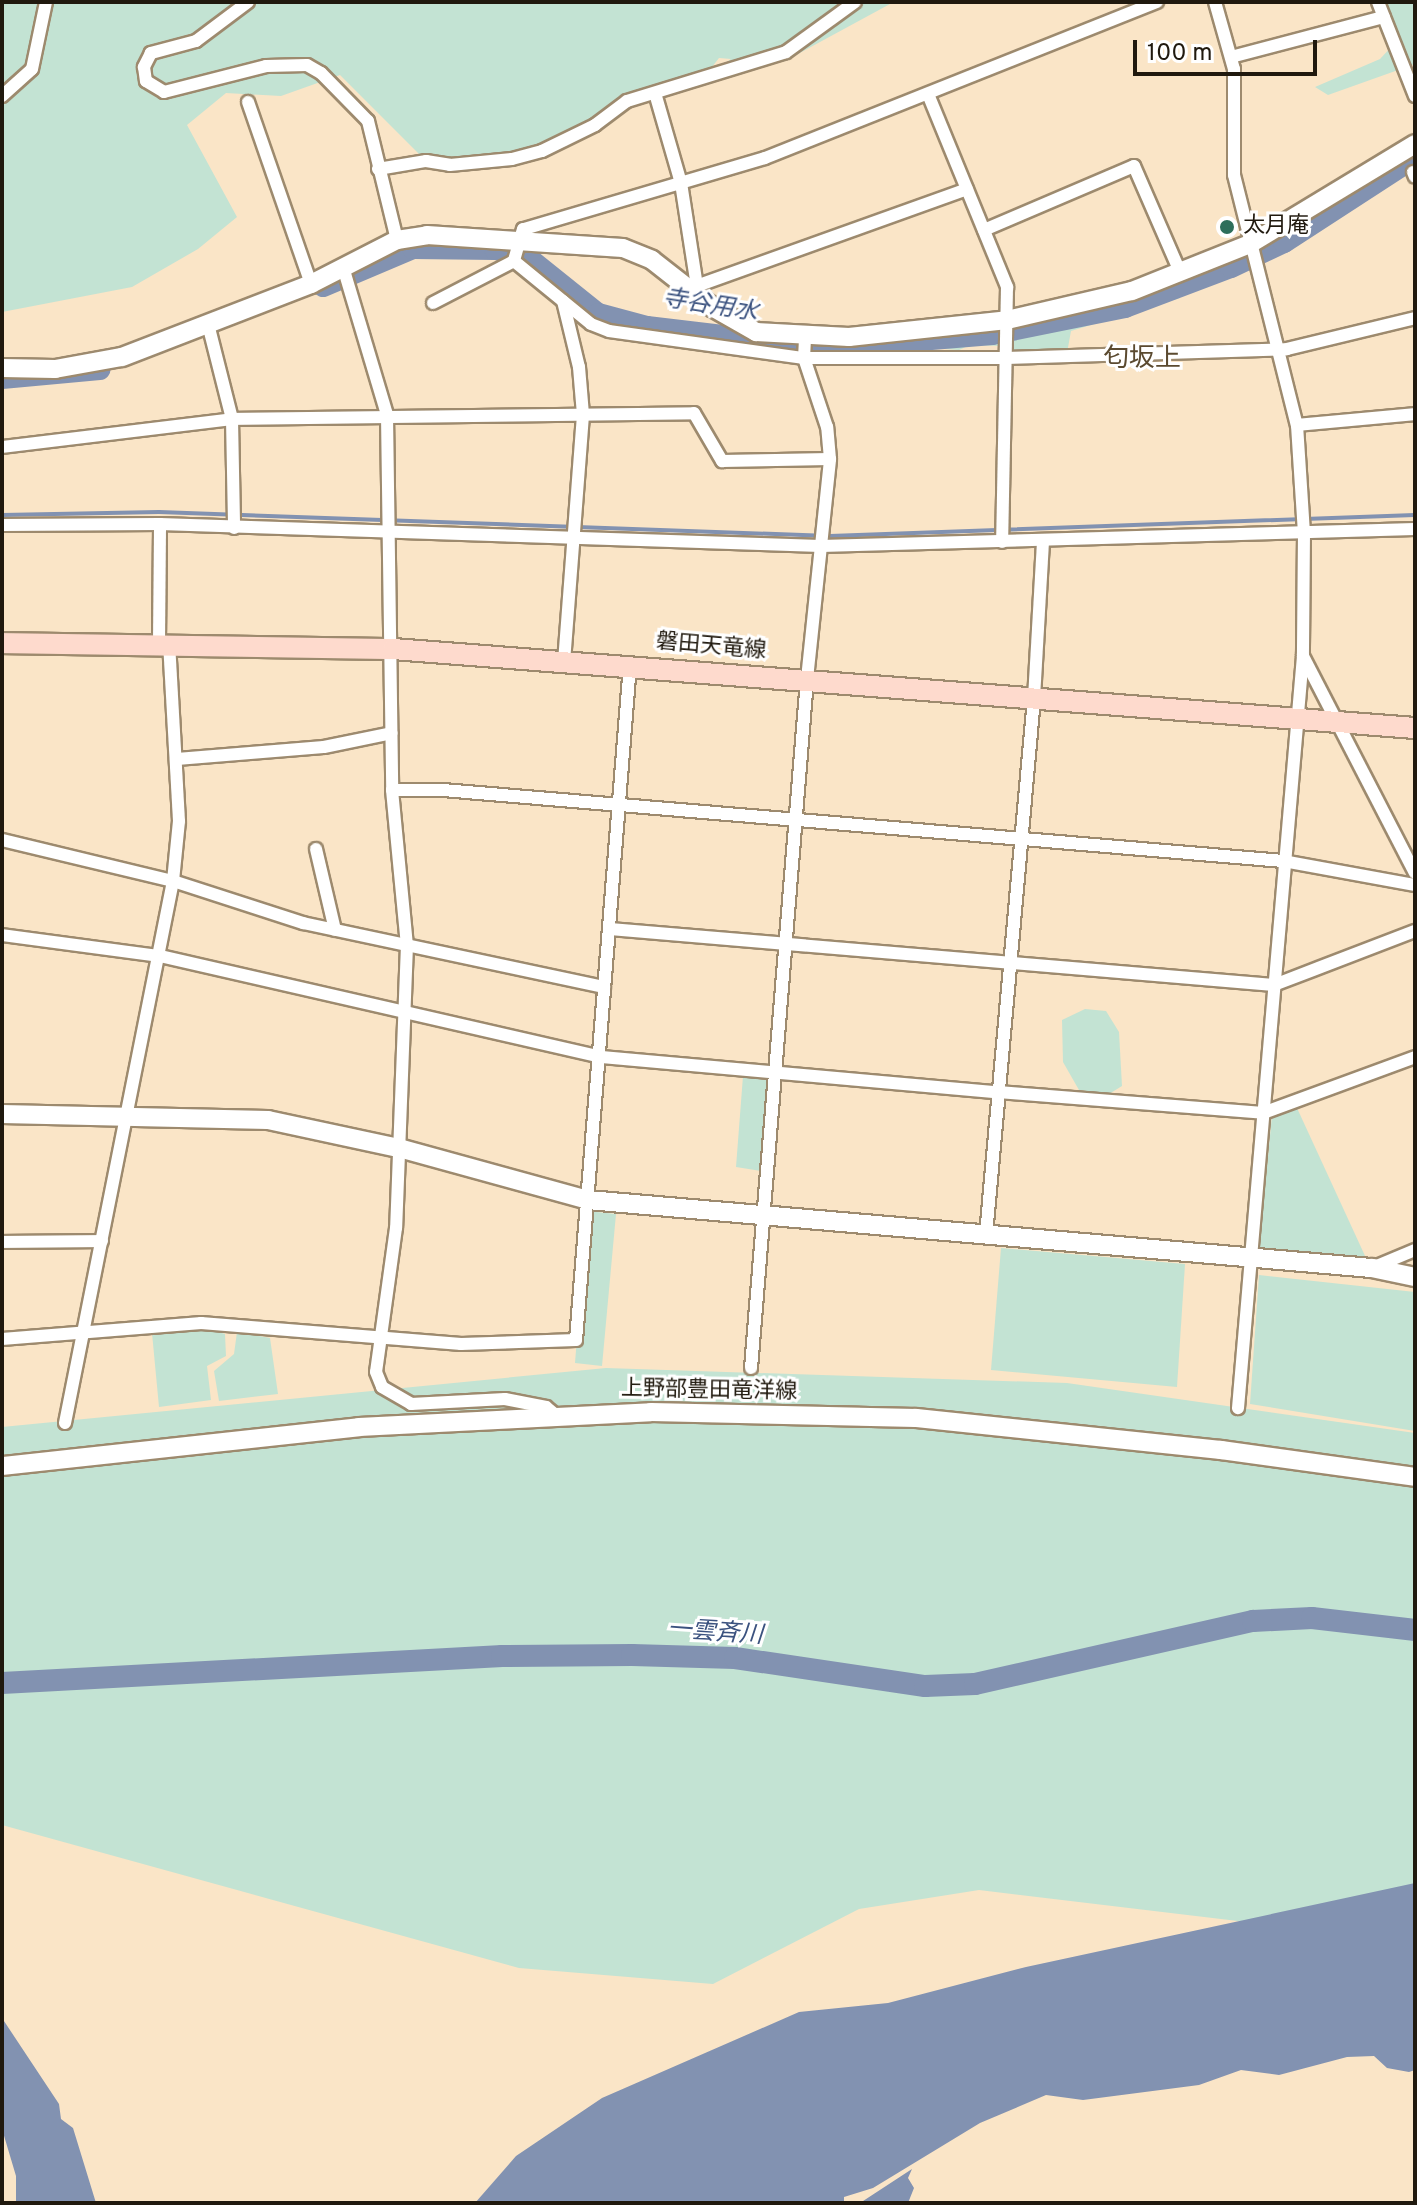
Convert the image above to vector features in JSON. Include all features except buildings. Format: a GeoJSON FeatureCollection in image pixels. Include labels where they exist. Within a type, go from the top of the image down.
{"type":"FeatureCollection","features":[{"type":"Feature","properties":{"kind":"main road","name":"磐田天竜線"},"geometry":{"type":"LineString","coordinates":[[2,643],[164,643],[393,649],[630,664],[1415,728]]}},
{"type":"Feature","properties":{"kind":"street"},"geometry":{"type":"LineString","coordinates":[[2,96],[28,77],[46,2]]}},
{"type":"Feature","properties":{"kind":"street"},"geometry":{"type":"LineString","coordinates":[[248,2],[196,41],[151,53],[144,67],[146,81],[164,92],[266,66],[307,65],[362,110],[397,240]]}},
{"type":"Feature","properties":{"kind":"street"},"geometry":{"type":"LineString","coordinates":[[378,169],[426,161],[450,165],[512,159],[542,151],[595,125],[627,101],[786,52],[855,2]]}},
{"type":"Feature","properties":{"kind":"street"},"geometry":{"type":"LineString","coordinates":[[433,303],[514,261],[523,229],[765,158],[1157,2]]}},
{"type":"Feature","properties":{"kind":"street"},"geometry":{"type":"LineString","coordinates":[[1215,2],[1231,57],[1237,97],[1234,175],[1297,425],[1304,533],[1303,656],[1238,1408]]}},
{"type":"Feature","properties":{"kind":"street"},"geometry":{"type":"LineString","coordinates":[[1378,2],[1415,96]]}},
{"type":"Feature","properties":{"kind":"street"},"geometry":{"type":"LineString","coordinates":[[1231,57],[1384,17]]}},
{"type":"Feature","properties":{"kind":"street"},"geometry":{"type":"LineString","coordinates":[[655,93],[681,183],[694,287]]}},
{"type":"Feature","properties":{"kind":"street"},"geometry":{"type":"LineString","coordinates":[[928,94],[1007,287],[1002,542]]}},
{"type":"Feature","properties":{"kind":"street"},"geometry":{"type":"LineString","coordinates":[[248,102],[311,284]]}},
{"type":"Feature","properties":{"kind":"street"},"geometry":{"type":"LineString","coordinates":[[2,368],[55,369],[122,357],[311,284],[397,240],[427,235],[623,248],[652,260],[756,332],[805,338],[1007,320],[1099,301],[1250,244],[1415,144]]}},
{"type":"Feature","properties":{"kind":"street"},"geometry":{"type":"LineString","coordinates":[[984,230],[1134,166],[1180,272]]}},
{"type":"Feature","properties":{"kind":"street"},"geometry":{"type":"LineString","coordinates":[[694,287],[967,189]]}},
{"type":"Feature","properties":{"kind":"street"},"geometry":{"type":"LineString","coordinates":[[514,261],[563,301],[609,331],[804,358],[1006,358],[1280,349],[1415,318]]}},
{"type":"Feature","properties":{"kind":"street"},"geometry":{"type":"LineString","coordinates":[[343,267],[387,415],[393,649],[392,790],[407,945],[396,1228],[377,1339],[376,1372],[395,1399],[411,1404],[505,1399],[546,1407],[557,1416]]}},
{"type":"Feature","properties":{"kind":"street"},"geometry":{"type":"LineString","coordinates":[[563,301],[579,367],[583,415],[564,660]]}},
{"type":"Feature","properties":{"kind":"street"},"geometry":{"type":"LineString","coordinates":[[208,324],[232,419],[234,528]]}},
{"type":"Feature","properties":{"kind":"street"},"geometry":{"type":"LineString","coordinates":[[751,1368],[761,1215],[787,944],[807,679],[830,459],[827,427],[804,358],[805,338]]}},
{"type":"Feature","properties":{"kind":"street"},"geometry":{"type":"LineString","coordinates":[[2,447],[232,419],[694,413],[722,461],[830,459]]}},
{"type":"Feature","properties":{"kind":"street"},"geometry":{"type":"LineString","coordinates":[[1297,425],[1415,414]]}},
{"type":"Feature","properties":{"kind":"street"},"geometry":{"type":"LineString","coordinates":[[65,1423],[85,1335],[173,881],[179,821],[177,759],[164,643],[160,524]]}},
{"type":"Feature","properties":{"kind":"street"},"geometry":{"type":"LineString","coordinates":[[2,525],[160,524],[821,546],[1415,529]]}},
{"type":"Feature","properties":{"kind":"street"},"geometry":{"type":"LineString","coordinates":[[986,1235],[1034,698],[1043,541]]}},
{"type":"Feature","properties":{"kind":"street"},"geometry":{"type":"LineString","coordinates":[[1303,656],[1415,873]]}},
{"type":"Feature","properties":{"kind":"street"},"geometry":{"type":"LineString","coordinates":[[2,1339],[85,1335],[201,1323],[461,1344],[576,1340],[602,1057],[604,987],[630,664]]}},
{"type":"Feature","properties":{"kind":"street"},"geometry":{"type":"LineString","coordinates":[[177,759],[324,747],[392,733]]}},
{"type":"Feature","properties":{"kind":"street"},"geometry":{"type":"LineString","coordinates":[[392,790],[443,790],[1283,861],[1415,885]]}},
{"type":"Feature","properties":{"kind":"street"},"geometry":{"type":"LineString","coordinates":[[2,840],[173,881],[335,930],[604,987]]}},
{"type":"Feature","properties":{"kind":"street"},"geometry":{"type":"LineString","coordinates":[[316,849],[335,930]]}},
{"type":"Feature","properties":{"kind":"street"},"geometry":{"type":"LineString","coordinates":[[610,929],[1274,985],[1415,931]]}},
{"type":"Feature","properties":{"kind":"street"},"geometry":{"type":"LineString","coordinates":[[2,935],[160,956],[403,1014],[602,1057],[774,1069],[998,1092],[1263,1113],[1415,1057]]}},
{"type":"Feature","properties":{"kind":"street"},"geometry":{"type":"LineString","coordinates":[[2,1114],[129,1113],[268,1120],[399,1148],[588,1200],[1372,1268],[1415,1277]]}},
{"type":"Feature","properties":{"kind":"street"},"geometry":{"type":"LineString","coordinates":[[2,1242],[102,1241]]}},
{"type":"Feature","properties":{"kind":"street"},"geometry":{"type":"LineString","coordinates":[[1372,1268],[1415,1250]]}},
{"type":"Feature","properties":{"kind":"street","name":"上野部豊田竜洋線"},"geometry":{"type":"LineString","coordinates":[[2,1466],[205,1441],[651,1412],[916,1418],[1415,1477]]}},
{"type":"Feature","properties":{"kind":"green space"},"geometry":{"type":"Polygon","coordinates":[[[2,2],[909,2],[890,4],[785,61],[705,78],[731,59],[719,58],[712,67],[617,108],[556,145],[486,161],[419,154],[340,75],[281,96],[226,93],[187,125],[237,217],[198,249],[132,287],[2,312],[2,2]]]}},
{"type":"Feature","properties":{"kind":"green space"},"geometry":{"type":"Polygon","coordinates":[[[1378,2],[1415,2],[1415,64],[1328,95],[1315,87],[1380,59],[1394,44],[1378,2]]]}},
{"type":"Feature","properties":{"kind":"green space"},"geometry":{"type":"Polygon","coordinates":[[[1174,284],[1180,298],[1071,331],[1067,353],[1006,355],[1002,346],[970,345],[959,350],[902,346],[874,353],[870,345],[1001,326],[1174,284]]]}},
{"type":"Feature","properties":{"kind":"green space"},"geometry":{"type":"Polygon","coordinates":[[[1085,1009],[1106,1011],[1119,1032],[1122,1086],[1109,1094],[1079,1090],[1063,1062],[1062,1020],[1085,1009]]]}},
{"type":"Feature","properties":{"kind":"green space"},"geometry":{"type":"Polygon","coordinates":[[[743,1076],[769,1079],[761,1171],[736,1167],[743,1076]]]}},
{"type":"Feature","properties":{"kind":"green space"},"geometry":{"type":"Polygon","coordinates":[[[1297,1108],[1366,1258],[1259,1249],[1272,1115],[1297,1108]]]}},
{"type":"Feature","properties":{"kind":"green space"},"geometry":{"type":"Polygon","coordinates":[[[587,1211],[616,1214],[602,1366],[575,1363],[587,1211]]]}},
{"type":"Feature","properties":{"kind":"green space"},"geometry":{"type":"Polygon","coordinates":[[[1001,1248],[1185,1264],[1177,1387],[991,1370],[1001,1248]]]}},
{"type":"Feature","properties":{"kind":"green space"},"geometry":{"type":"Polygon","coordinates":[[[1259,1275],[1415,1292],[1415,1431],[1250,1404],[1259,1275]]]}},
{"type":"Feature","properties":{"kind":"green space"},"geometry":{"type":"Polygon","coordinates":[[[193,1324],[225,1334],[226,1356],[207,1366],[211,1400],[159,1407],[152,1333],[193,1324]]]}},
{"type":"Feature","properties":{"kind":"green space"},"geometry":{"type":"Polygon","coordinates":[[[237,1332],[270,1338],[278,1394],[219,1401],[214,1371],[234,1354],[237,1332]]]}},
{"type":"Feature","properties":{"kind":"green space"},"geometry":{"type":"Polygon","coordinates":[[[606,1368],[1067,1383],[1415,1433],[1415,1889],[1246,1922],[979,1890],[859,1909],[713,1984],[519,1968],[2,1825],[2,1427],[606,1368]]]}},
{"type":"Feature","properties":{"kind":"water"},"geometry":{"type":"Polygon","coordinates":[[[1415,1883],[1415,2070],[1409,2072],[1387,2068],[1374,2056],[1347,2057],[1279,2075],[1241,2070],[1199,2085],[1083,2100],[1046,2095],[980,2123],[873,2188],[844,2197],[844,2203],[475,2203],[516,2156],[602,2098],[799,2012],[888,2003],[1026,1967],[1415,1883]]]}},
{"type":"Feature","properties":{"kind":"water"},"geometry":{"type":"Polygon","coordinates":[[[2,2018],[59,2104],[61,2119],[73,2128],[96,2203],[16,2203],[16,2176],[2,2129],[2,2018]]]}},
{"type":"Feature","properties":{"kind":"water"},"geometry":{"type":"Polygon","coordinates":[[[912,2169],[908,2178],[914,2188],[908,2203],[860,2203],[912,2169]]]}},
{"type":"Feature","properties":{"kind":"waterway","name":"寺谷用水"},"geometry":{"type":"LineString","coordinates":[[323,286],[413,248],[495,249],[523,254],[598,314],[647,327],[822,348],[992,334],[1125,307],[1231,267],[1284,242],[1415,157]]}},
{"type":"Feature","properties":{"kind":"waterway","name":"寺谷用水"},"geometry":{"type":"LineString","coordinates":[[2,378],[100,369]]}},
{"type":"Feature","properties":{"kind":"waterway"},"geometry":{"type":"LineString","coordinates":[[2,515],[159,512],[830,536],[1415,515]]}},
{"type":"Feature","properties":{"kind":"waterway","name":"一雲斉川"},"geometry":{"type":"LineString","coordinates":[[2,1683],[502,1656],[632,1655],[735,1658],[925,1686],[975,1684],[1253,1621],[1312,1618],[1415,1630]]}},
{"type":"Feature","properties":{"kind":"place","name":"太月庵"},"geometry":{"type":"Point","coordinates":[1227,227]}},
{"type":"Feature","properties":{"kind":"district","name":"匂坂上"},"geometry":{"type":"Point","coordinates":[1142,360]}}]}
